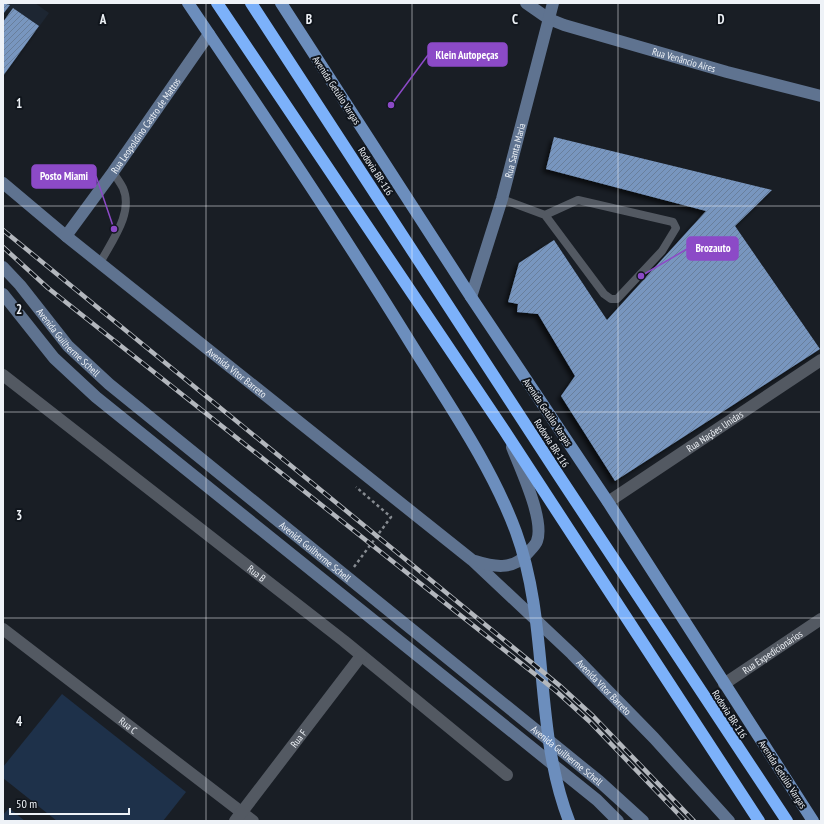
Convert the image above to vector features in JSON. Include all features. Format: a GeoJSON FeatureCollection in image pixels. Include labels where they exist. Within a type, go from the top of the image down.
{"type":"FeatureCollection","features":[{"type":"Feature","properties":{"kind":"highway"},"geometry":{"type":"LineString","coordinates":[[217,3],[274,90],[504,430],[759,821]]}},
{"type":"Feature","properties":{"kind":"highway","name":"Rodovia BR-116"},"geometry":{"type":"LineString","coordinates":[[251,3],[559,476],[787,821]]}},
{"type":"Feature","properties":{"kind":"main road"},"geometry":{"type":"LineString","coordinates":[[188,3],[379,292],[482,461],[504,504],[526,561],[534,600],[553,764],[560,797],[569,821]]}},
{"type":"Feature","properties":{"kind":"main road","name":"Avenida Getúlio Vargas"},"geometry":{"type":"LineString","coordinates":[[281,3],[471,297],[608,502],[813,821]]}},
{"type":"Feature","properties":{"kind":"main road","name":"Rua Venâncio Aires"},"geometry":{"type":"LineString","coordinates":[[526,3],[549,19],[564,25],[720,70],[821,96]]}},
{"type":"Feature","properties":{"kind":"main road","name":"Rua Santa Maria"},"geometry":{"type":"LineString","coordinates":[[471,297],[502,199],[553,3]]}},
{"type":"Feature","properties":{"kind":"main road","name":"Rua Leopoldino Castro de Mattos"},"geometry":{"type":"LineString","coordinates":[[66,236],[113,172],[209,34]]}},
{"type":"Feature","properties":{"kind":"main road","name":"Avenida Vitor Barreto"},"geometry":{"type":"LineString","coordinates":[[3,183],[66,236],[472,560],[572,654],[654,738],[729,821]]}},
{"type":"Feature","properties":{"kind":"main road","name":"Avenida Guilherme Schell"},"geometry":{"type":"LineString","coordinates":[[3,267],[68,346],[109,384],[599,781],[643,821]]}},
{"type":"Feature","properties":{"kind":"main road","name":"Avenida Guilherme Schell"},"geometry":{"type":"LineString","coordinates":[[3,294],[54,358],[96,397],[322,581],[597,800],[618,821]]}},
{"type":"Feature","properties":{"kind":"main road","name":"Avenida Vitor Barreto"},"geometry":{"type":"LineString","coordinates":[[472,560],[494,567],[519,562],[537,542],[539,529],[528,485],[504,430]]}},
{"type":"Feature","properties":{"kind":"street","name":"Rua Nações Unidas"},"geometry":{"type":"LineString","coordinates":[[608,502],[821,360]]}},
{"type":"Feature","properties":{"kind":"street","name":"Rua B"},"geometry":{"type":"LineString","coordinates":[[3,375],[361,656],[507,775]]}},
{"type":"Feature","properties":{"kind":"street","name":"Rua Expedicionários"},"geometry":{"type":"LineString","coordinates":[[724,684],[821,619]]}},
{"type":"Feature","properties":{"kind":"street","name":"Rua C"},"geometry":{"type":"LineString","coordinates":[[3,629],[239,817],[253,821]]}},
{"type":"Feature","properties":{"kind":"street","name":"Rua F"},"geometry":{"type":"LineString","coordinates":[[239,817],[361,656]]}},
{"type":"Feature","properties":{"kind":"lane"},"geometry":{"type":"LineString","coordinates":[[100,262],[120,225],[126,205],[123,189],[113,172]]}},
{"type":"Feature","properties":{"kind":"lane"},"geometry":{"type":"LineString","coordinates":[[502,199],[545,214],[604,294],[610,299],[617,299],[662,251],[676,228],[673,222],[578,200],[545,214]]}},
{"type":"Feature","properties":{"kind":"path"},"geometry":{"type":"LineString","coordinates":[[350,571],[391,517],[355,487]]}},
{"type":"Feature","properties":{"kind":"shaded area"},"geometry":{"type":"Polygon","coordinates":[[[3,3],[35,3],[49,13],[3,76],[3,3]]]}},
{"type":"Feature","properties":{"kind":"shaded area"},"geometry":{"type":"Polygon","coordinates":[[[62,694],[186,792],[163,821],[57,821],[3,778],[3,767],[62,694]]]}},
{"type":"Feature","properties":{"kind":"shaded area"},"geometry":{"type":"Polygon","coordinates":[[[9,808],[25,821],[3,821],[3,815],[9,808]]]}},
{"type":"Feature","properties":{"kind":"building"},"geometry":{"type":"Polygon","coordinates":[[[3,3],[10,5],[3,14],[3,3]]]}},
{"type":"Feature","properties":{"kind":"building"},"geometry":{"type":"Polygon","coordinates":[[[13,8],[39,26],[3,76],[3,22],[13,8]]]}},
{"type":"Feature","properties":{"kind":"building"},"geometry":{"type":"Polygon","coordinates":[[[554,137],[772,190],[735,226],[820,349],[615,481],[561,396],[575,376],[538,314],[517,312],[518,304],[508,302],[519,263],[554,240],[607,320],[706,211],[546,169],[554,137]]]}},
{"type":"Feature","properties":{"kind":"railway"},"geometry":{"type":"LineString","coordinates":[[3,230],[559,685],[593,716],[694,821]]}},
{"type":"Feature","properties":{"kind":"railway"},"geometry":{"type":"LineString","coordinates":[[3,247],[48,288],[556,691],[589,721],[685,821]]}},
{"type":"Feature","properties":{"kind":"place","name":"Klein Autopeças"},"geometry":{"type":"Point","coordinates":[391,105]}},
{"type":"Feature","properties":{"kind":"place","name":"Posto Miami"},"geometry":{"type":"Point","coordinates":[114,229]}},
{"type":"Feature","properties":{"kind":"place","name":"Brozauto"},"geometry":{"type":"Point","coordinates":[641,276]}}]}
